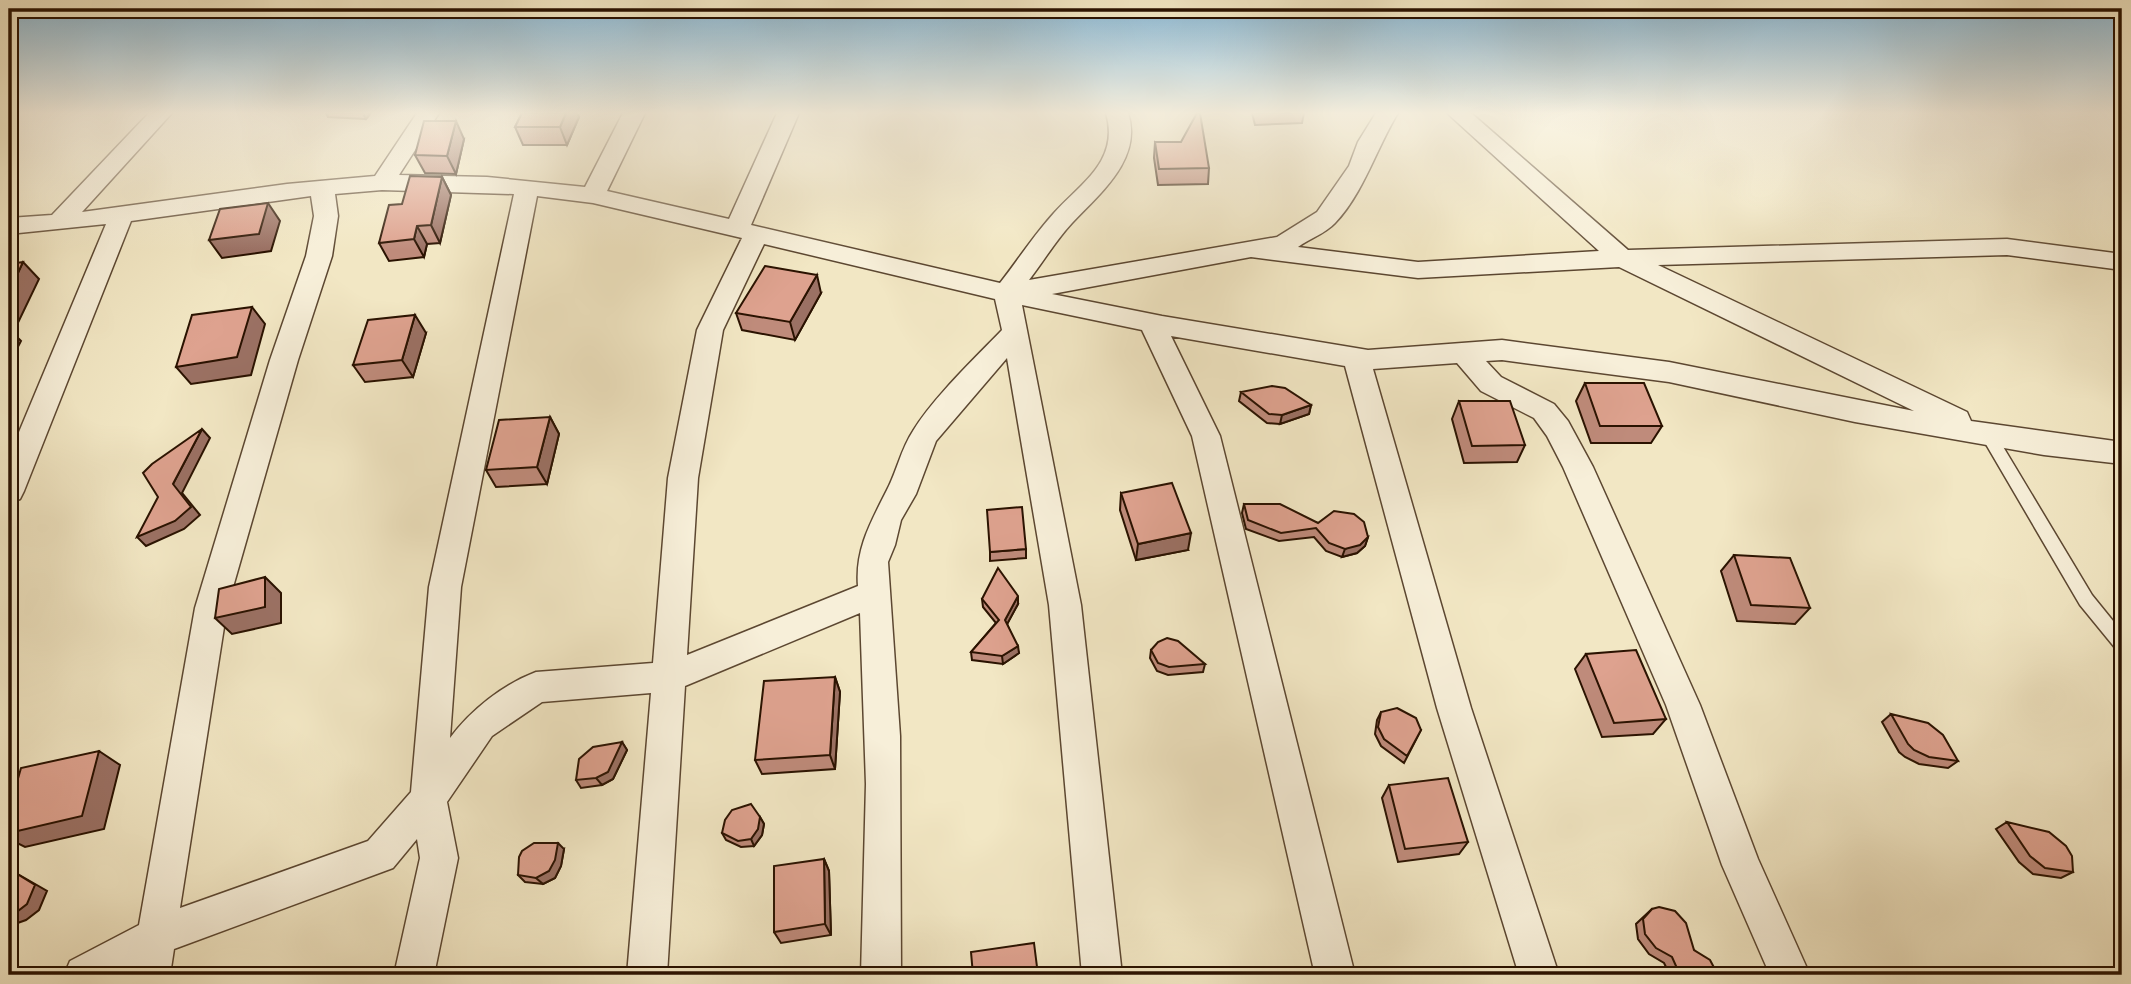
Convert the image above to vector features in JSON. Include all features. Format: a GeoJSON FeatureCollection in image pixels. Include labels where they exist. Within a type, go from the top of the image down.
{"type":"FeatureCollection","features":[{"type":"Feature","properties":{"kind":"street"},"geometry":{"type":"LineString","coordinates":[[58,223],[118,159]]}},
{"type":"Feature","properties":{"kind":"street"},"geometry":{"type":"LineString","coordinates":[[382,183],[398,159]]}},
{"type":"Feature","properties":{"kind":"street"},"geometry":{"type":"LineString","coordinates":[[593,195],[611,159]]}},
{"type":"Feature","properties":{"kind":"street"},"geometry":{"type":"LineString","coordinates":[[647,975],[683,478],[710,330],[772,159]]}},
{"type":"Feature","properties":{"kind":"street"},"geometry":{"type":"LineString","coordinates":[[1006,293],[1027,264],[1048,242],[1063,218],[1087,197],[1114,159]]}},
{"type":"Feature","properties":{"kind":"street"},"geometry":{"type":"LineString","coordinates":[[1006,293],[1284,244],[1326,218],[1364,159]]}},
{"type":"Feature","properties":{"kind":"street"},"geometry":{"type":"LineString","coordinates":[[1510,159],[1622,258],[1988,435]]}},
{"type":"Feature","properties":{"kind":"street"},"geometry":{"type":"LineString","coordinates":[[9,226],[58,223],[322,188],[382,183],[527,188],[593,195],[1006,293],[1152,323],[1368,360],[1502,350],[1669,372],[1855,412],[1988,435],[2122,453]]}},
{"type":"Feature","properties":{"kind":"street"},"geometry":{"type":"LineString","coordinates":[[149,975],[211,608],[284,360],[319,256],[326,216],[322,188]]}},
{"type":"Feature","properties":{"kind":"street"},"geometry":{"type":"LineString","coordinates":[[414,975],[439,858],[428,799],[445,587],[527,188]]}},
{"type":"Feature","properties":{"kind":"street"},"geometry":{"type":"LineString","coordinates":[[9,491],[122,214]]}},
{"type":"Feature","properties":{"kind":"street"},"geometry":{"type":"LineString","coordinates":[[1251,249],[1418,270],[1622,258],[2007,247],[2122,262]]}},
{"type":"Feature","properties":{"kind":"street"},"geometry":{"type":"LineString","coordinates":[[1006,293],[1016,332],[1065,605],[1102,975]]}},
{"type":"Feature","properties":{"kind":"street"},"geometry":{"type":"LineString","coordinates":[[1152,323],[1206,436],[1335,975]]}},
{"type":"Feature","properties":{"kind":"street"},"geometry":{"type":"LineString","coordinates":[[881,975],[881,665],[872,562],[880,545],[886,518],[901,494],[924,436],[980,369],[1016,332]]}},
{"type":"Feature","properties":{"kind":"street"},"geometry":{"type":"LineString","coordinates":[[1464,353],[1491,384],[1544,411],[1563,439],[1683,705],[1741,865],[1790,975]]}},
{"type":"Feature","properties":{"kind":"street"},"geometry":{"type":"LineString","coordinates":[[1357,358],[1364,393],[1454,708],[1539,975]]}},
{"type":"Feature","properties":{"kind":"street"},"geometry":{"type":"LineString","coordinates":[[84,975],[157,936],[380,855],[428,799],[480,725],[536,687],[669,677],[875,593]]}},
{"type":"Feature","properties":{"kind":"lane"},"geometry":{"type":"LineString","coordinates":[[1988,435],[2086,600],[2122,644]]}},
{"type":"Feature","properties":{"kind":"building"},"geometry":{"type":"Polygon","coordinates":[[[1158,159],[1208,159],[1209,168],[1159,169],[1158,159]]]}},
{"type":"Feature","properties":{"kind":"building"},"geometry":{"type":"Polygon","coordinates":[[[410,176],[442,177],[431,225],[417,226],[414,239],[379,243],[389,205],[402,204],[410,176]]]}},
{"type":"Feature","properties":{"kind":"building"},"geometry":{"type":"Polygon","coordinates":[[[268,203],[259,234],[209,240],[220,209],[268,203]]]}},
{"type":"Feature","properties":{"kind":"building"},"geometry":{"type":"Polygon","coordinates":[[[23,262],[9,292],[9,264],[23,262]]]}},
{"type":"Feature","properties":{"kind":"building"},"geometry":{"type":"Polygon","coordinates":[[[765,266],[817,275],[790,322],[736,313],[765,266]]]}},
{"type":"Feature","properties":{"kind":"building"},"geometry":{"type":"Polygon","coordinates":[[[252,307],[237,357],[176,367],[192,315],[252,307]]]}},
{"type":"Feature","properties":{"kind":"building"},"geometry":{"type":"Polygon","coordinates":[[[415,315],[402,360],[353,365],[368,320],[415,315]]]}},
{"type":"Feature","properties":{"kind":"building"},"geometry":{"type":"Polygon","coordinates":[[[1585,383],[1644,383],[1662,426],[1600,426],[1585,383]]]}},
{"type":"Feature","properties":{"kind":"building"},"geometry":{"type":"Polygon","coordinates":[[[1272,386],[1285,388],[1311,405],[1282,415],[1269,414],[1241,392],[1272,386]]]}},
{"type":"Feature","properties":{"kind":"building"},"geometry":{"type":"Polygon","coordinates":[[[1459,401],[1510,401],[1525,445],[1472,446],[1459,401]]]}},
{"type":"Feature","properties":{"kind":"building"},"geometry":{"type":"Polygon","coordinates":[[[550,417],[537,467],[486,470],[499,420],[550,417]]]}},
{"type":"Feature","properties":{"kind":"building"},"geometry":{"type":"Polygon","coordinates":[[[202,429],[173,484],[191,507],[175,521],[137,537],[158,497],[143,473],[202,429]]]}},
{"type":"Feature","properties":{"kind":"building"},"geometry":{"type":"Polygon","coordinates":[[[1172,483],[1191,533],[1138,544],[1121,493],[1172,483]]]}},
{"type":"Feature","properties":{"kind":"building"},"geometry":{"type":"Polygon","coordinates":[[[1244,504],[1280,504],[1318,523],[1334,511],[1354,514],[1364,522],[1368,537],[1360,545],[1345,549],[1329,543],[1316,528],[1281,533],[1248,520],[1244,504]]]}},
{"type":"Feature","properties":{"kind":"building"},"geometry":{"type":"Polygon","coordinates":[[[1022,507],[1026,549],[990,552],[987,510],[1022,507]]]}},
{"type":"Feature","properties":{"kind":"building"},"geometry":{"type":"Polygon","coordinates":[[[1734,555],[1790,558],[1810,608],[1751,605],[1734,555]]]}},
{"type":"Feature","properties":{"kind":"building"},"geometry":{"type":"Polygon","coordinates":[[[998,568],[1018,596],[1005,620],[1018,646],[1002,656],[971,652],[999,620],[982,599],[998,568]]]}},
{"type":"Feature","properties":{"kind":"building"},"geometry":{"type":"Polygon","coordinates":[[[265,577],[265,607],[215,618],[219,589],[265,577]]]}},
{"type":"Feature","properties":{"kind":"building"},"geometry":{"type":"Polygon","coordinates":[[[1167,638],[1178,641],[1205,664],[1169,667],[1158,663],[1151,650],[1158,642],[1167,638]]]}},
{"type":"Feature","properties":{"kind":"building"},"geometry":{"type":"Polygon","coordinates":[[[1636,650],[1666,719],[1614,723],[1586,654],[1636,650]]]}},
{"type":"Feature","properties":{"kind":"building"},"geometry":{"type":"Polygon","coordinates":[[[835,677],[830,755],[755,760],[764,681],[835,677]]]}},
{"type":"Feature","properties":{"kind":"building"},"geometry":{"type":"Polygon","coordinates":[[[1397,708],[1416,718],[1421,730],[1407,756],[1384,739],[1378,727],[1381,712],[1397,708]]]}},
{"type":"Feature","properties":{"kind":"building"},"geometry":{"type":"Polygon","coordinates":[[[1891,714],[1928,723],[1943,735],[1958,761],[1929,757],[1914,750],[1891,714]]]}},
{"type":"Feature","properties":{"kind":"building"},"geometry":{"type":"Polygon","coordinates":[[[622,742],[608,772],[596,778],[576,780],[579,759],[593,747],[622,742]]]}},
{"type":"Feature","properties":{"kind":"building"},"geometry":{"type":"Polygon","coordinates":[[[99,751],[82,816],[9,833],[9,810],[21,768],[99,751]]]}},
{"type":"Feature","properties":{"kind":"building"},"geometry":{"type":"Polygon","coordinates":[[[1448,778],[1468,842],[1405,849],[1389,785],[1448,778]]]}},
{"type":"Feature","properties":{"kind":"building"},"geometry":{"type":"Polygon","coordinates":[[[751,804],[760,817],[758,829],[751,839],[738,841],[722,833],[725,820],[732,810],[751,804]]]}},
{"type":"Feature","properties":{"kind":"building"},"geometry":{"type":"Polygon","coordinates":[[[2007,822],[2049,832],[2066,846],[2072,856],[2073,872],[2045,868],[2030,856],[2007,822]]]}},
{"type":"Feature","properties":{"kind":"building"},"geometry":{"type":"Polygon","coordinates":[[[534,843],[558,843],[555,860],[549,871],[536,878],[518,875],[522,851],[534,843]]]}},
{"type":"Feature","properties":{"kind":"building"},"geometry":{"type":"Polygon","coordinates":[[[824,859],[825,924],[774,932],[774,866],[824,859]]]}},
{"type":"Feature","properties":{"kind":"building"},"geometry":{"type":"Polygon","coordinates":[[[9,869],[35,885],[27,904],[9,916],[9,869]]]}},
{"type":"Feature","properties":{"kind":"building"},"geometry":{"type":"Polygon","coordinates":[[[1659,907],[1675,911],[1686,923],[1694,950],[1710,960],[1718,975],[1680,975],[1672,957],[1656,948],[1645,934],[1643,919],[1652,909],[1659,907]]]}},
{"type":"Feature","properties":{"kind":"building"},"geometry":{"type":"Polygon","coordinates":[[[1034,943],[1038,975],[973,975],[971,952],[1034,943]]]}}]}
